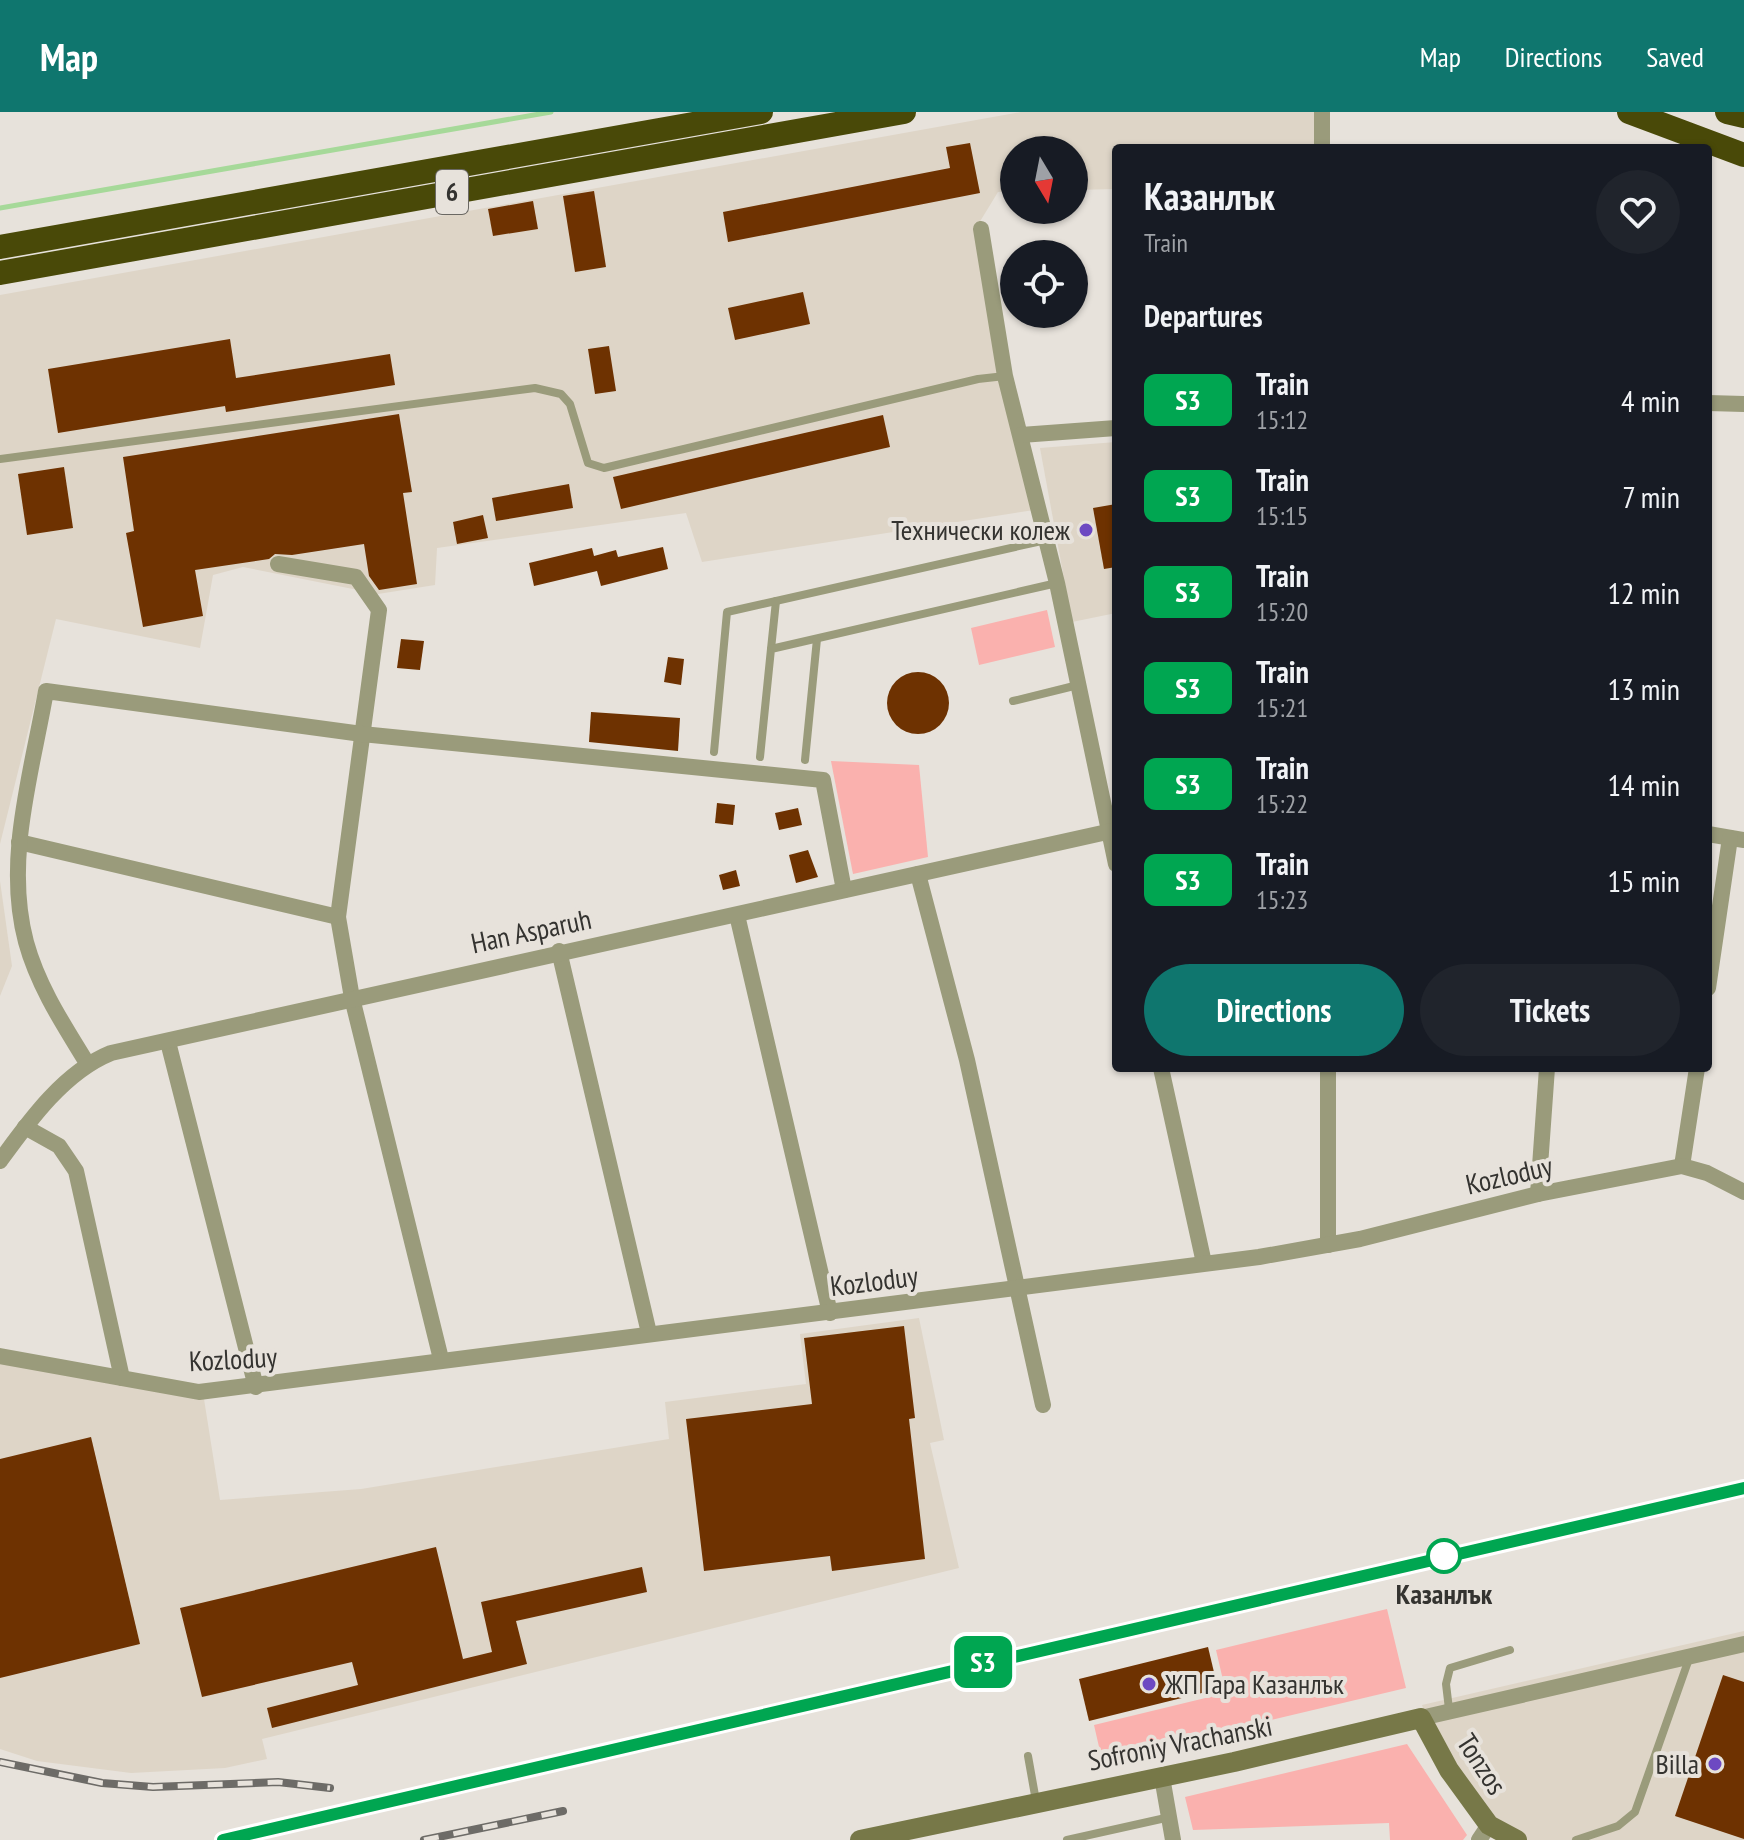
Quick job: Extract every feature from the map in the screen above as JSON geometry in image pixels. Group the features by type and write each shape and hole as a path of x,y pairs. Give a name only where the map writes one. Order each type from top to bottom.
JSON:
{"highway":[{"name":"6","path":"0,247 761,112"},
{"name":"6","path":"0,273 904,112"},
{"path":"1631,112 1744,142"},
{"path":"1631,112 1744,155"},
{"path":"1727,112 1744,116"}],"street":[{"path":"1322,112 1322,144"},
{"path":"981,229 1005,376 1047,540 1112,830"},
{"path":"1712,403 1744,404"},
{"path":"1021,435 1112,428"},
{"path":"278,564 356,577 379,610 338,917 352,998 441,1359"},
{"path":"87,1063 53,1007 25,939 18,877 19,842 46,691 362,734 823,780 844,890"},
{"name":"Han Asparuh","path":"0,1161 25,1127 87,1063 111,1053 1112,830"},
{"path":"1712,835 1737,839 1712,967"},
{"path":"19,842 338,917"},
{"path":"918,874 967,1060 1020,1288 1043,1405"},
{"path":"737,915 830,1313"},
{"path":"559,951 649,1333"},
{"path":"168,1042 256,1387"},
{"path":"1162,1072 1204,1263"},
{"path":"1328,1072 1328,1245"},
{"path":"1538,1194 1547,1072"},
{"path":"1696,1072 1682,1166 1707,1173 1744,1192"},
{"path":"25,1127 59,1146 76,1171 122,1378"},
{"name":"Kozloduy","path":"0,1356 199,1392 256,1387 441,1359 830,1313 1328,1245 1538,1194 1682,1166"},
{"name":"Sofroniy Vrachanski","path":"860,1840 1162,1777 1744,1644"},
{"name":"Tonzos","path":"1421,1718 1484,1833"},
{"path":"1162,1777 1173,1840"},
{"path":"1484,1833 1517,1840"}],"lane":[{"path":"0,459 535,388 561,394 570,404 588,463 604,468 978,379 1005,376"},
{"path":"714,752 727,612 1047,540"},
{"path":"771,649 1057,583"},
{"path":"760,757 776,601"},
{"path":"805,760 817,639"},
{"path":"1013,701 1079,685"},
{"path":"1449,1709 1446,1684 1450,1668 1510,1650"},
{"path":"1576,1840 1618,1826 1635,1812 1690,1656"},
{"path":"1028,1756 1036,1801"},
{"path":"1067,1840 1170,1817"}],"shaded area":[{"path":"1021,112 1314,112 1316,144 1112,144 1112,189 1088,190 1088,136 1000,136 1000,192 976,228 1034,510 702,562 686,513 437,548 435,585 378,594 243,567 213,575 200,648 56,619 0,844 0,295"},
{"name":"Технически колеж","path":"1112,442 1112,614 1072,622 1040,448"},
{"path":"1047,610 1055,647 979,665 971,628"},
{"path":"831,761 919,765 928,857 853,874"},
{"path":"0,881 12,966 0,996"},
{"path":"919,1318 944,1440 930,1443 959,1568 262,1739 267,1759 225,1768 131,1773 37,1761 0,1749 0,1360 204,1399 220,1500 361,1489 669,1439 665,1402 806,1384 800,1334"},
{"path":"1387,1609 1406,1688 1102,1760 1094,1725 1226,1693 1216,1650"},
{"path":"1744,1631 1744,1840 1515,1840 1445,1773 1422,1705"},
{"path":"1407,1744 1467,1835 1463,1840 1390,1840 1389,1823 1193,1830 1185,1797"}],"building":[{"path":"970,143 980,193 728,242 723,212 950,168 946,147"},
{"path":"594,191 606,267 575,272 563,196"},
{"path":"533,201 538,229 493,236 488,209"},
{"path":"803,292 810,324 735,340 728,308"},
{"path":"230,339 236,378 390,354 395,385 226,412 225,406 58,433 48,369"},
{"path":"609,346 616,391 595,394 588,349"},
{"path":"399,414 412,492 403,493 417,584 379,590 369,576 364,544 292,555 275,554 269,559 195,570 203,616 143,627 126,533 134,531 123,457"},
{"path":"883,415 890,447 621,509 613,477"},
{"path":"64,467 73,528 27,535 18,474"},
{"path":"569,484 573,508 496,521 492,498"},
{"path":"1112,505 1112,568 1104,569 1093,508"},
{"path":"483,515 488,538 457,544 453,522"},
{"path":"663,547 668,569 601,586 597,571 534,586 529,563 592,548 594,556 616,550 618,557"},
{"path":"401,639 424,641 420,670 397,668"},
{"path":"668,657 684,659 681,685 664,682"},
{"path":"918,672 930,674 940,681 947,691 947,715 940,725 930,732 918,734 906,732 896,725 889,715 887,703 889,691 896,681 906,674"},
{"path":"591,712 680,718 678,751 589,742"},
{"path":"717,803 735,805 733,825 715,823"},
{"path":"798,808 802,825 779,830 775,813"},
{"path":"808,850 818,877 796,883 789,855"},
{"path":"736,870 740,886 723,890 719,875"},
{"path":"904,1326 915,1418 909,1419 925,1559 832,1571 830,1556 704,1571 686,1419 812,1404 804,1338"},
{"path":"91,1437 140,1644 0,1678 0,1459"},
{"path":"436,1547 463,1659 492,1652 481,1602 642,1567 647,1592 516,1621 527,1664 272,1728 267,1708 358,1685 352,1662 202,1697 180,1608"},
{"name":"ЖП Гара Казанлък","path":"1208,1647 1218,1689 1089,1721 1079,1679"},
{"path":"1723,1675 1744,1682 1744,1839 1675,1816"}],"waterway":[{"path":"0,208 551,112"}],"railway":[{"path":"223,1840 1744,1489"},
{"path":"0,1762 102,1783 153,1787 278,1782 330,1788"},
{"path":"424,1840 563,1811"}],"train":[{"name":"S3","path":"223,1840 690,1729 1744,1488"}],"place":[{"name":"Технически колеж","path":"1086,530"},
{"name":"Казанлък","path":"1444,1556"},
{"name":"ЖП Гара Казанлък","path":"1149,1684"},
{"name":"Billa","path":"1715,1764"}]}
